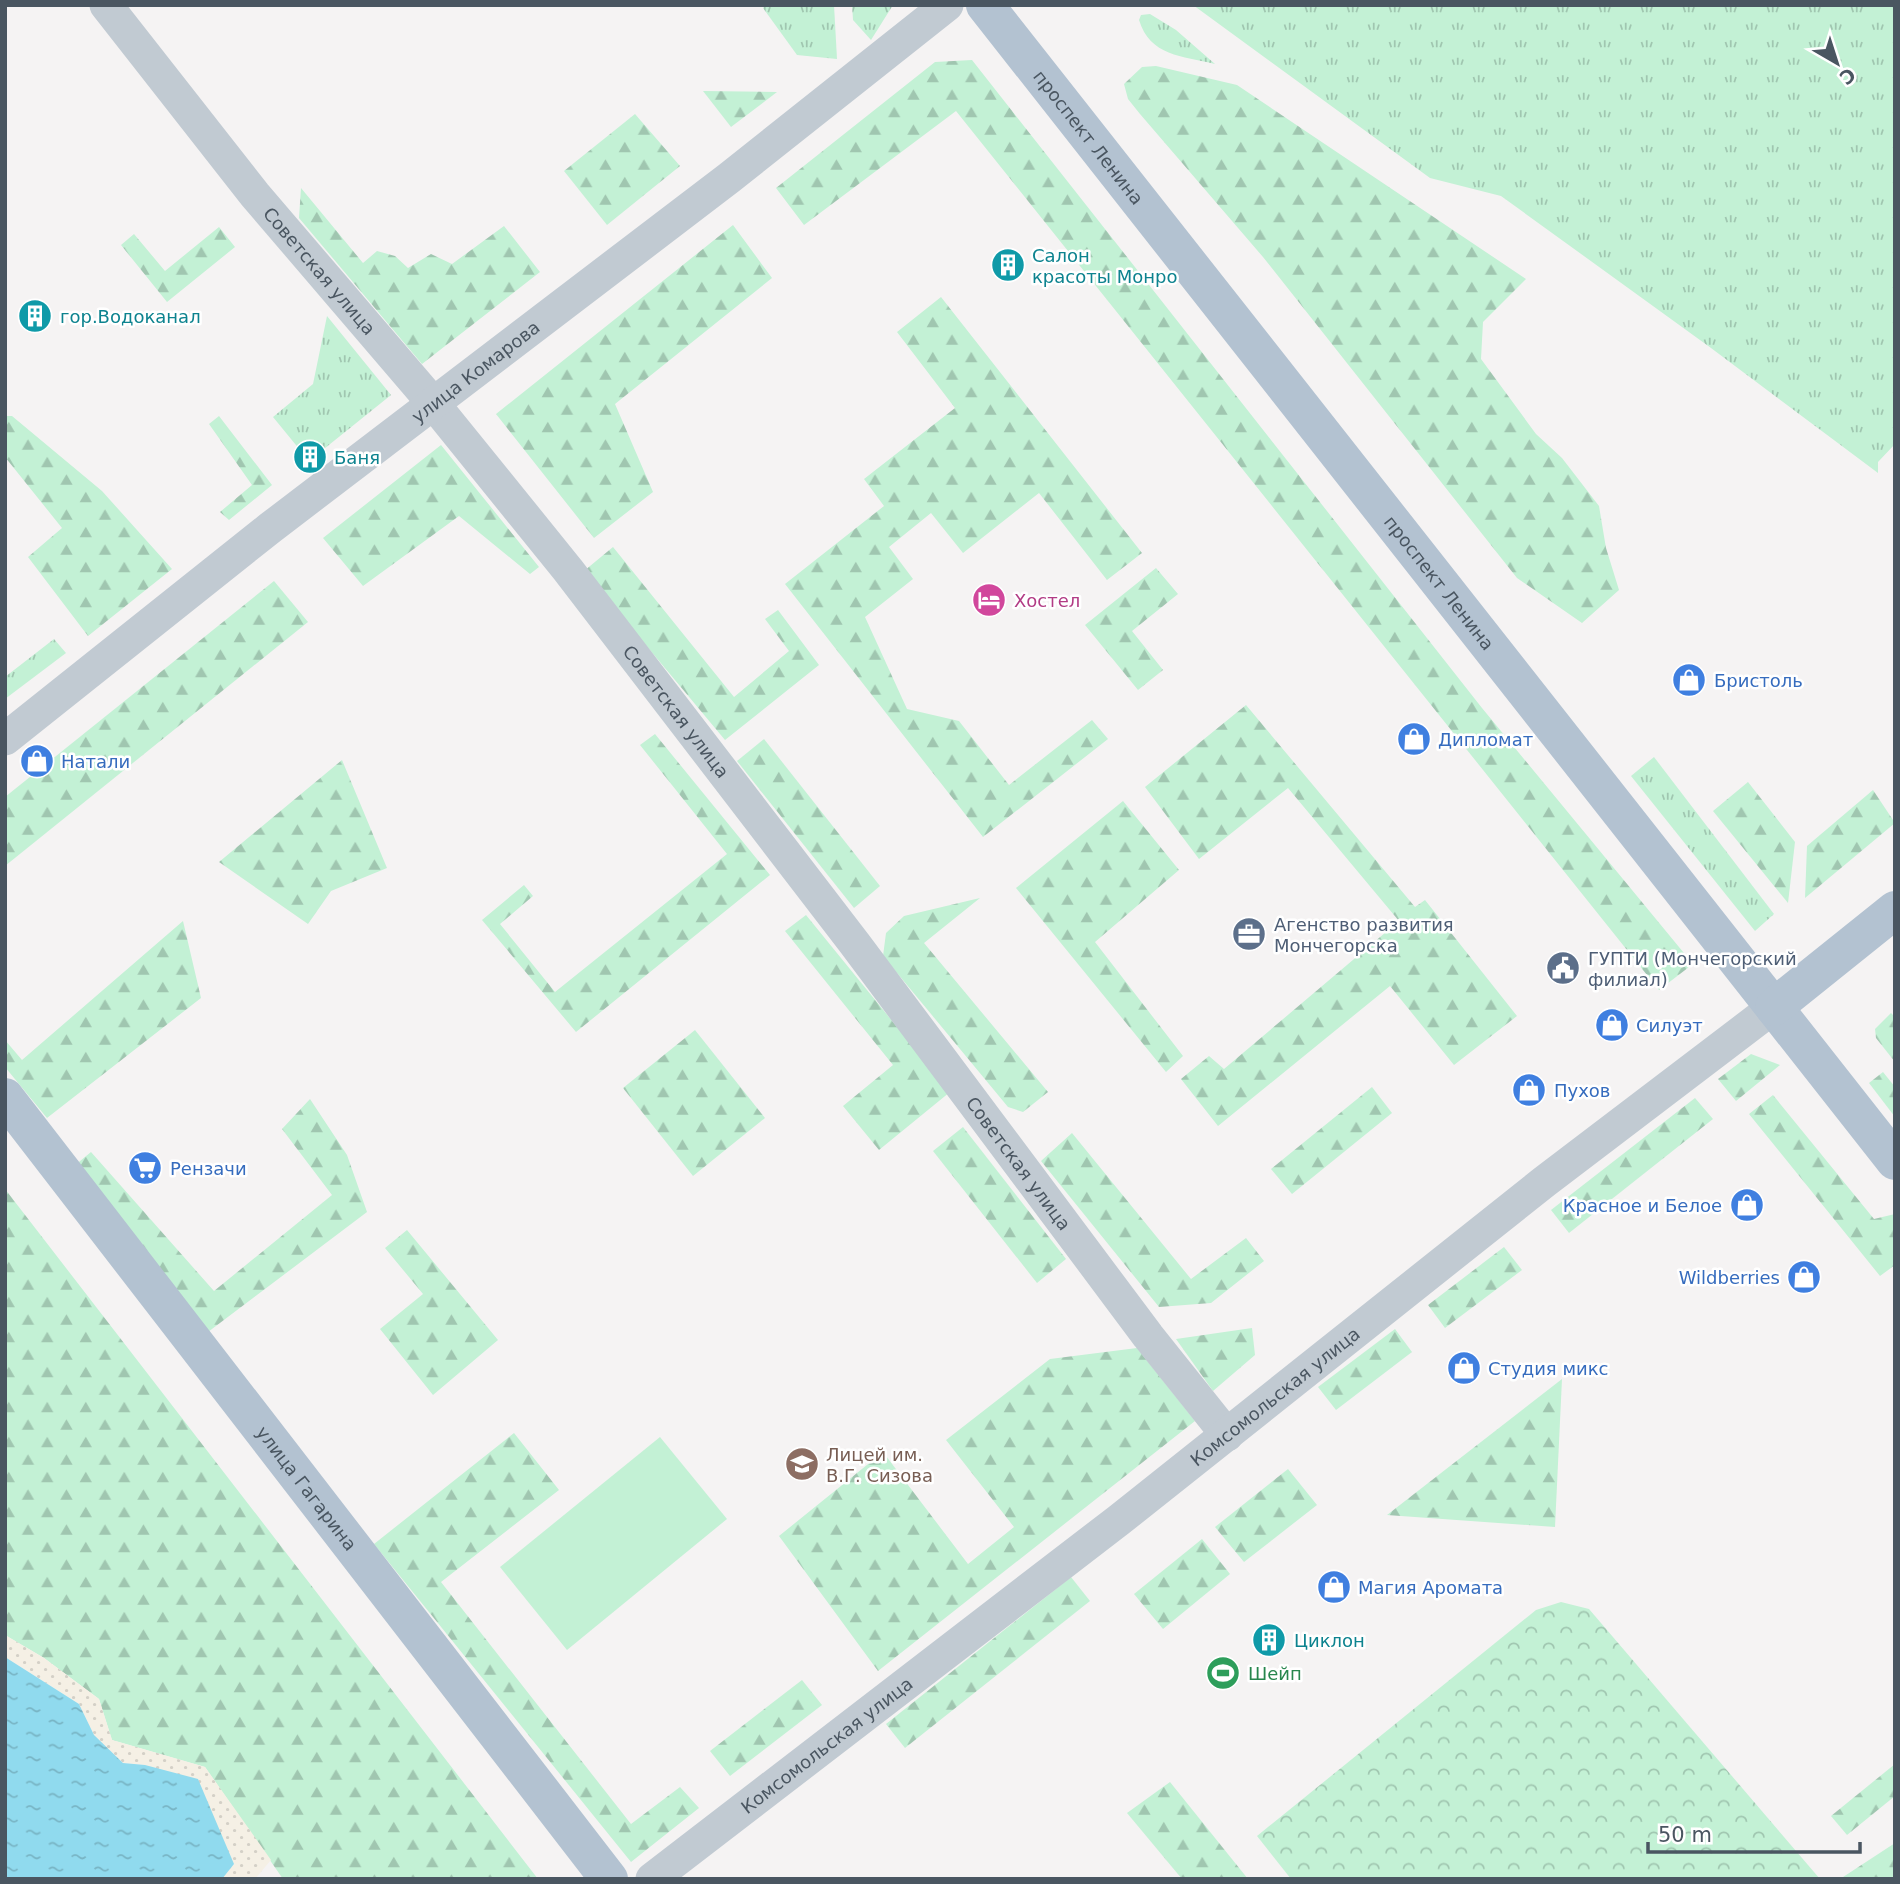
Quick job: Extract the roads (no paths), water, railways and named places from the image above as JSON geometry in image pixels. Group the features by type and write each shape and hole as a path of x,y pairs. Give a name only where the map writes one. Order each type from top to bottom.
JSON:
{"main road":[{"name":"проспект Ленина","path":"985,5 1895,1161"},
{"name":"Комсомольская улица","path":"1774,1007 1895,910"},
{"name":"улица Гагарина","path":"5,1097 609,1879"}],"street":[{"name":"Советская улица","path":"106,5 255,195 432,402 568,570 1227,1435"},
{"name":"улица Комарова","path":"5,739 432,402 729,178 947,5"},
{"name":"Комсомольская улица","path":"652,1879 1227,1435 1544,1182 1774,1007"}],"water":[{"path":"5,1657 79,1704 94,1735 123,1763 145,1765 198,1779 234,1864 222,1879 5,1879"}],"place":[{"name":"Салон красоты Монро","path":"1008,265"},
{"name":"гор.Водоканал","path":"35,316"},
{"name":"Баня","path":"310,457"},
{"name":"Хостел","path":"989,600"},
{"name":"Бристоль","path":"1689,680"},
{"name":"Дипломат","path":"1414,739"},
{"name":"Натали","path":"37,761"},
{"name":"Агенство развития Мончегорска","path":"1249,934"},
{"name":"ГУПТИ (Мончегорский филиал)","path":"1563,968"},
{"name":"Силуэт","path":"1612,1025"},
{"name":"Пухов","path":"1529,1090"},
{"name":"Рензачи","path":"145,1168"},
{"name":"Красное и Белое","path":"1747,1205"},
{"name":"Wildberries","path":"1804,1277"},
{"name":"Студия микс","path":"1464,1368"},
{"name":"Лицей им. В.Г. Сизова","path":"802,1464"},
{"name":"Магия Аромата","path":"1334,1587"},
{"name":"Циклон","path":"1269,1640"},
{"name":"Шейп","path":"1223,1673"}]}
